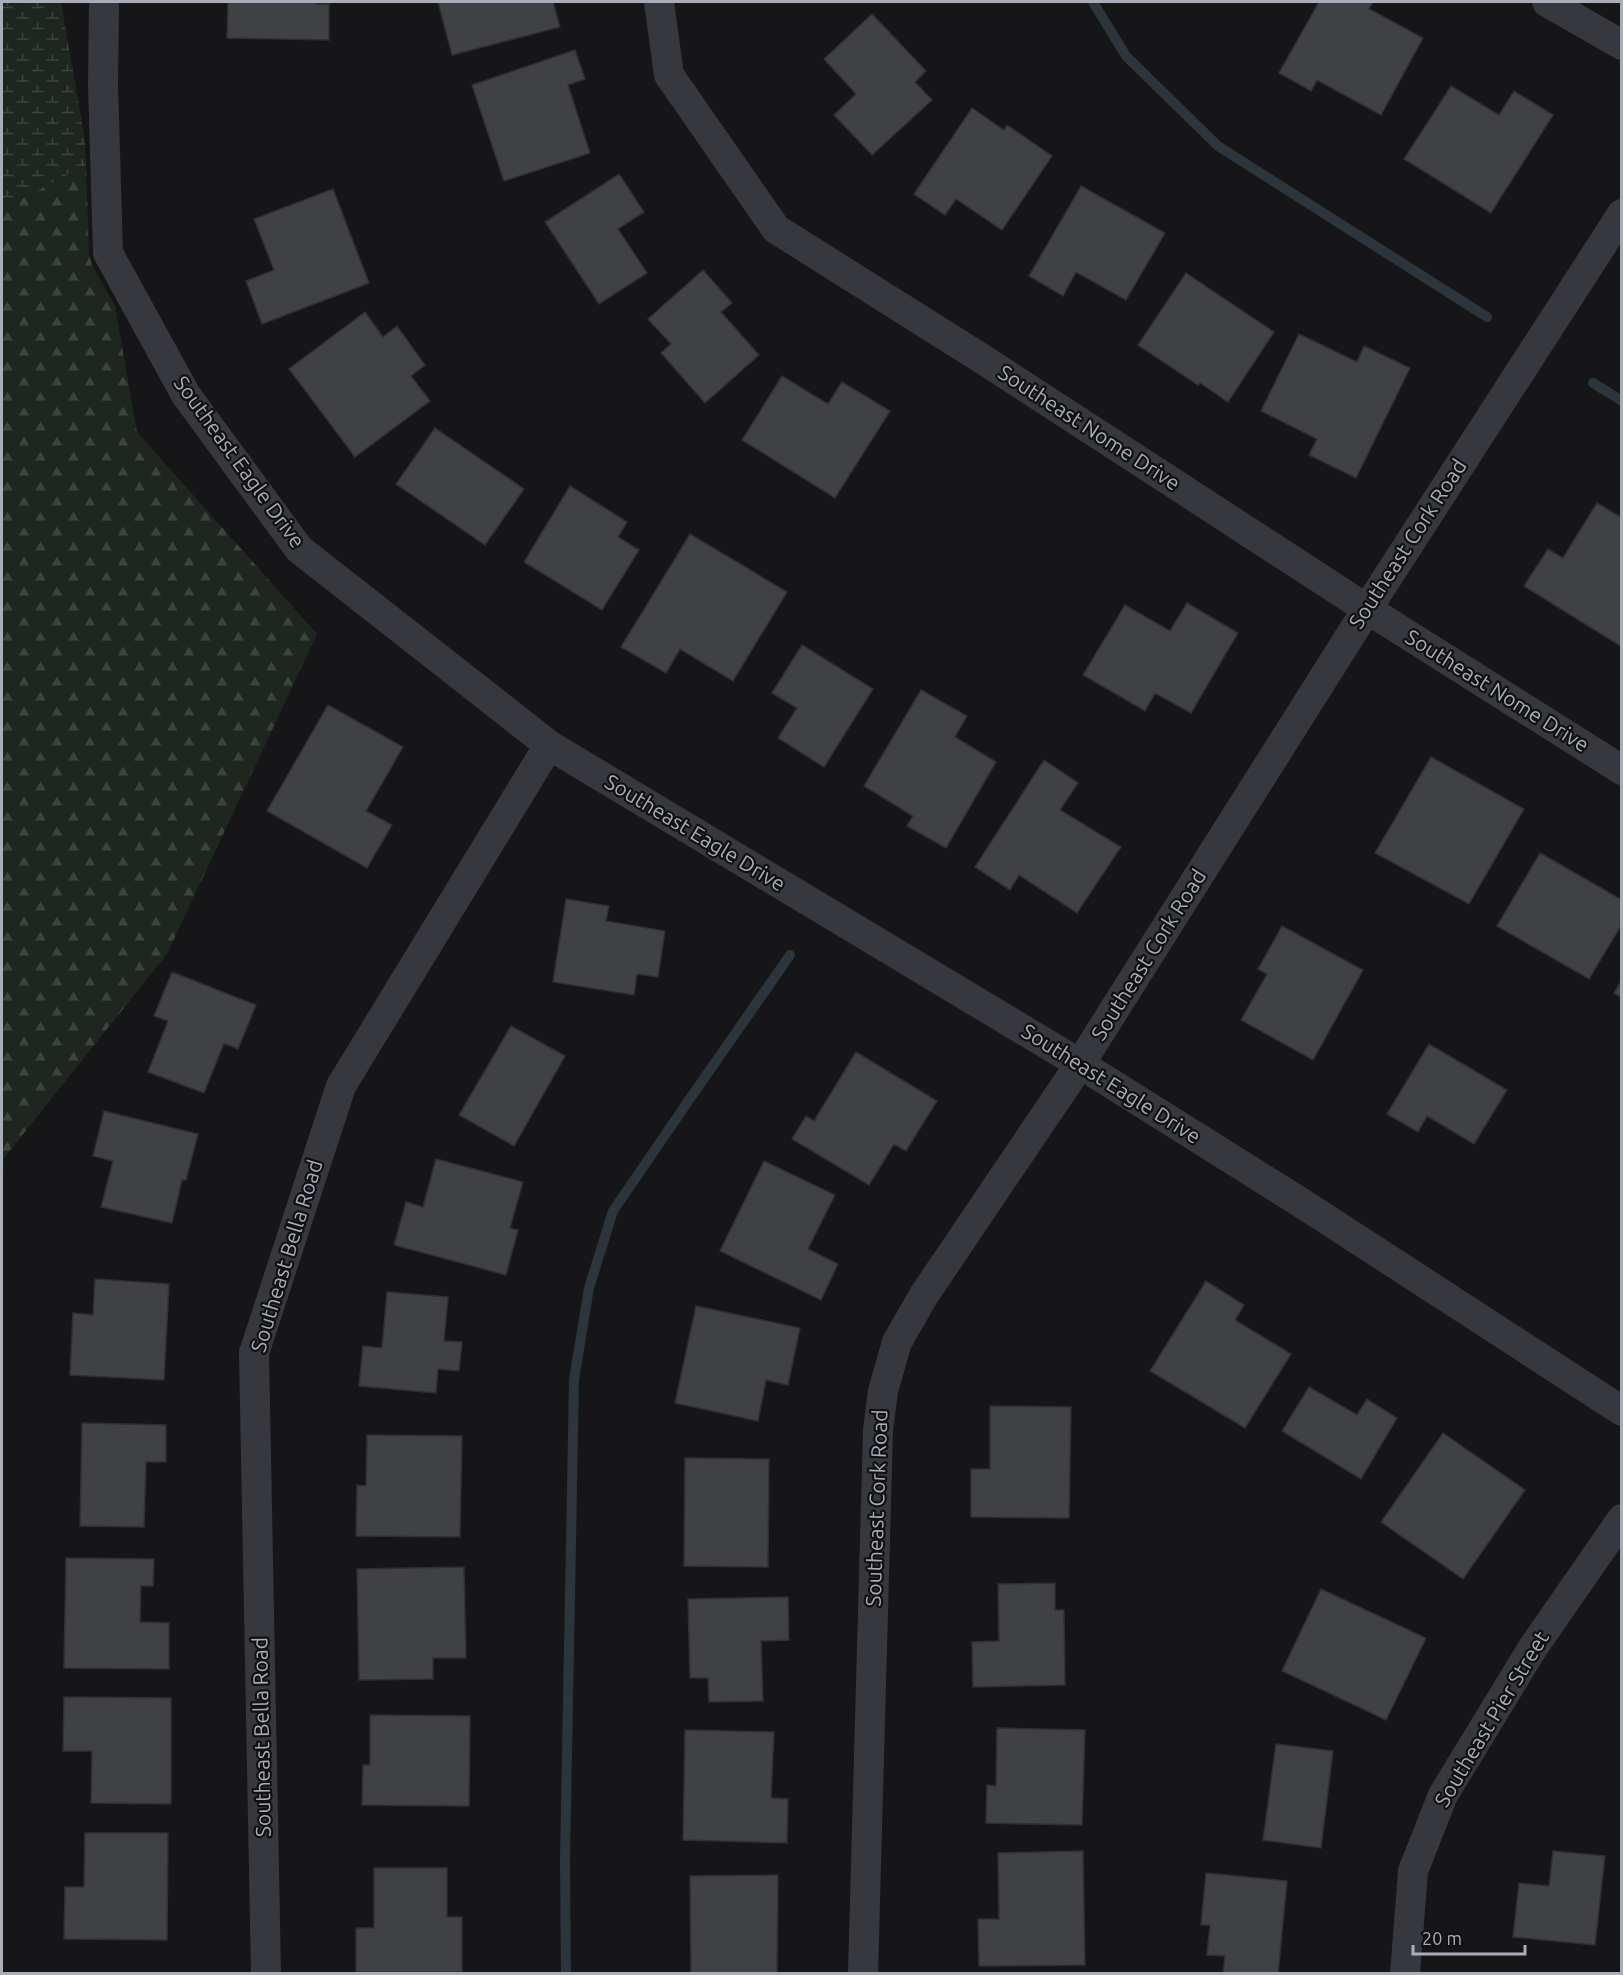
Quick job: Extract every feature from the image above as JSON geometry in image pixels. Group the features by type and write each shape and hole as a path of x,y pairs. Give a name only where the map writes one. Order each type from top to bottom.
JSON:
{"street":[{"name":"Southeast Eagle Drive","path":"104,2 103,84 108,253 186,395 299,549 549,745 1080,1064 1300,1202 1622,1411"},
{"name":"Southeast Nome Drive","path":"659,2 669,75 776,229 994,366 1367,609 1622,770"},
{"path":"1547,2 1622,45"},
{"name":"Southeast Cork Road","path":"863,1974 878,1430 883,1391 897,1342 924,1295 1080,1064 1367,609 1622,214"},
{"name":"Southeast Bella Road","path":"266,1974 254,1353 341,1086 549,745"},
{"name":"Southeast Pier Street","path":"1405,1974 1413,1871 1443,1795 1532,1649 1622,1519"}],"green space":[{"path":"2,2 61,2 85,140 86,165 2,209"},
{"path":"86,165 89,254 92,265 115,306 137,432 317,634 167,954 4,1158 2,1198 2,209"}],"building":[{"path":"228,2 329,4 329,40 227,38"},
{"path":"438,2 553,2 560,27 452,55"},
{"path":"1319,2 1373,2 1369,9 1423,38 1381,115 1317,80 1311,91 1279,73"},
{"path":"872,14 926,71 915,82 932,100 872,155 834,115 856,94 824,59"},
{"path":"575,50 585,79 568,85 590,153 504,181 472,85"},
{"path":"1451,86 1499,115 1514,91 1553,115 1491,213 1404,159"},
{"path":"972,108 1004,130 1007,125 1052,156 1002,230 956,199 945,215 914,194"},
{"path":"619,174 644,212 618,229 647,273 599,304 545,222"},
{"path":"1081,186 1165,233 1126,300 1076,272 1063,296 1029,276"},
{"path":"333,189 369,283 262,324 246,281 274,270 254,219"},
{"path":"703,270 732,303 721,312 759,355 705,403 661,353 671,344 648,319"},
{"path":"1186,273 1274,332 1228,402 1138,345"},
{"path":"365,312 383,337 397,326 425,365 411,376 430,401 355,457 289,369"},
{"path":"1299,334 1357,362 1364,346 1410,368 1356,478 1309,455 1317,439 1261,411"},
{"path":"782,376 828,404 842,382 890,411 835,498 742,440"},
{"path":"435,428 524,489 485,545 396,484"},
{"path":"570,486 627,522 618,537 639,550 602,610 524,562"},
{"path":"1597,503 1622,518 1622,647 1524,586 1548,549 1563,558"},
{"path":"690,534 787,592 733,681 680,649 666,673 621,647"},
{"path":"1187,603 1238,633 1191,713 1155,693 1145,711 1083,675 1125,605 1170,631"},
{"path":"802,645 873,689 824,767 778,738 797,708 772,693"},
{"path":"921,690 967,716 955,737 996,762 946,848 907,826 913,816 864,786"},
{"path":"328,705 403,747 366,811 392,825 367,868 267,811"},
{"path":"1431,757 1524,809 1469,904 1375,853"},
{"path":"1044,760 1078,783 1060,810 1121,847 1077,913 1019,875 1010,890 975,867"},
{"path":"1540,853 1622,900 1622,924 1589,979 1497,926"},
{"path":"566,899 609,906 606,921 665,931 658,977 637,974 634,995 553,982"},
{"path":"1282,926 1363,970 1313,1060 1241,1020 1267,974 1258,969"},
{"path":"172,972 256,1005 238,1049 224,1043 204,1093 148,1072 168,1021 154,1016"},
{"path":"1622,980 1622,998 1614,993"},
{"path":"511,1026 565,1056 514,1146 459,1115"},
{"path":"1429,1044 1507,1090 1474,1144 1427,1116 1418,1132 1387,1114"},
{"path":"856,1052 937,1101 906,1151 894,1144 869,1185 792,1139 806,1116 814,1121"},
{"path":"104,1111 198,1134 186,1180 182,1180 172,1223 101,1207 113,1161 93,1156"},
{"path":"436,1159 523,1182 510,1228 518,1230 506,1275 394,1245 406,1202 423,1207"},
{"path":"764,1161 835,1195 808,1249 838,1264 821,1300 720,1251"},
{"path":"95,1279 169,1284 164,1380 70,1375 73,1313 93,1315"},
{"path":"1206,1281 1244,1305 1235,1320 1291,1354 1245,1428 1150,1371"},
{"path":"387,1292 448,1297 444,1341 462,1342 459,1371 438,1369 436,1393 359,1386 363,1346 382,1348"},
{"path":"696,1306 800,1328 788,1385 766,1380 758,1421 675,1403"},
{"path":"1309,1387 1357,1415 1367,1399 1397,1418 1361,1479 1282,1431"},
{"path":"990,1406 1071,1407 1069,1518 971,1517 971,1469 990,1469"},
{"path":"82,1423 166,1425 166,1462 146,1462 144,1527 80,1526"},
{"path":"1443,1433 1525,1490 1463,1579 1381,1522"},
{"path":"367,1435 462,1436 460,1537 356,1536 357,1485 366,1486"},
{"path":"685,1458 769,1459 768,1567 684,1566"},
{"path":"66,1558 154,1559 153,1586 141,1586 140,1622 169,1623 169,1669 64,1668"},
{"path":"464,1567 466,1658 433,1658 433,1679 359,1680 357,1569"},
{"path":"1055,1583 1055,1610 1064,1610 1065,1685 973,1687 972,1642 999,1641 998,1584"},
{"path":"1321,1589 1426,1638 1386,1720 1282,1671"},
{"path":"788,1597 789,1640 761,1641 763,1701 709,1702 708,1678 690,1678 688,1599"},
{"path":"64,1697 171,1698 171,1804 91,1803 92,1751 63,1751"},
{"path":"370,1715 470,1716 469,1806 362,1805 363,1765 370,1765"},
{"path":"997,1728 1085,1730 1082,1825 986,1823 987,1785 996,1786"},
{"path":"685,1730 774,1732 771,1798 788,1799 787,1843 683,1840"},
{"path":"1276,1744 1333,1751 1321,1848 1263,1840"},
{"path":"85,1833 168,1833 167,1940 64,1939 65,1887 84,1887"},
{"path":"1083,1851 1085,1965 979,1966 978,1919 999,1919 998,1853"},
{"path":"1553,1851 1605,1856 1595,1945 1513,1937 1519,1883 1549,1886"},
{"path":"374,1868 447,1868 447,1917 462,1917 462,1972 356,1972 356,1928 374,1928"},
{"path":"1206,1873 1287,1881 1278,1974 1223,1974 1225,1956 1207,1955 1210,1925 1201,1925"},
{"path":"778,1875 777,1974 691,1974 690,1876"}],"waterway":[{"path":"1093,2 1126,56 1218,146 1487,317"},
{"path":"1593,383 1622,401"},
{"path":"566,1974 565,1861 574,1380 589,1288 613,1211 790,955"}]}
